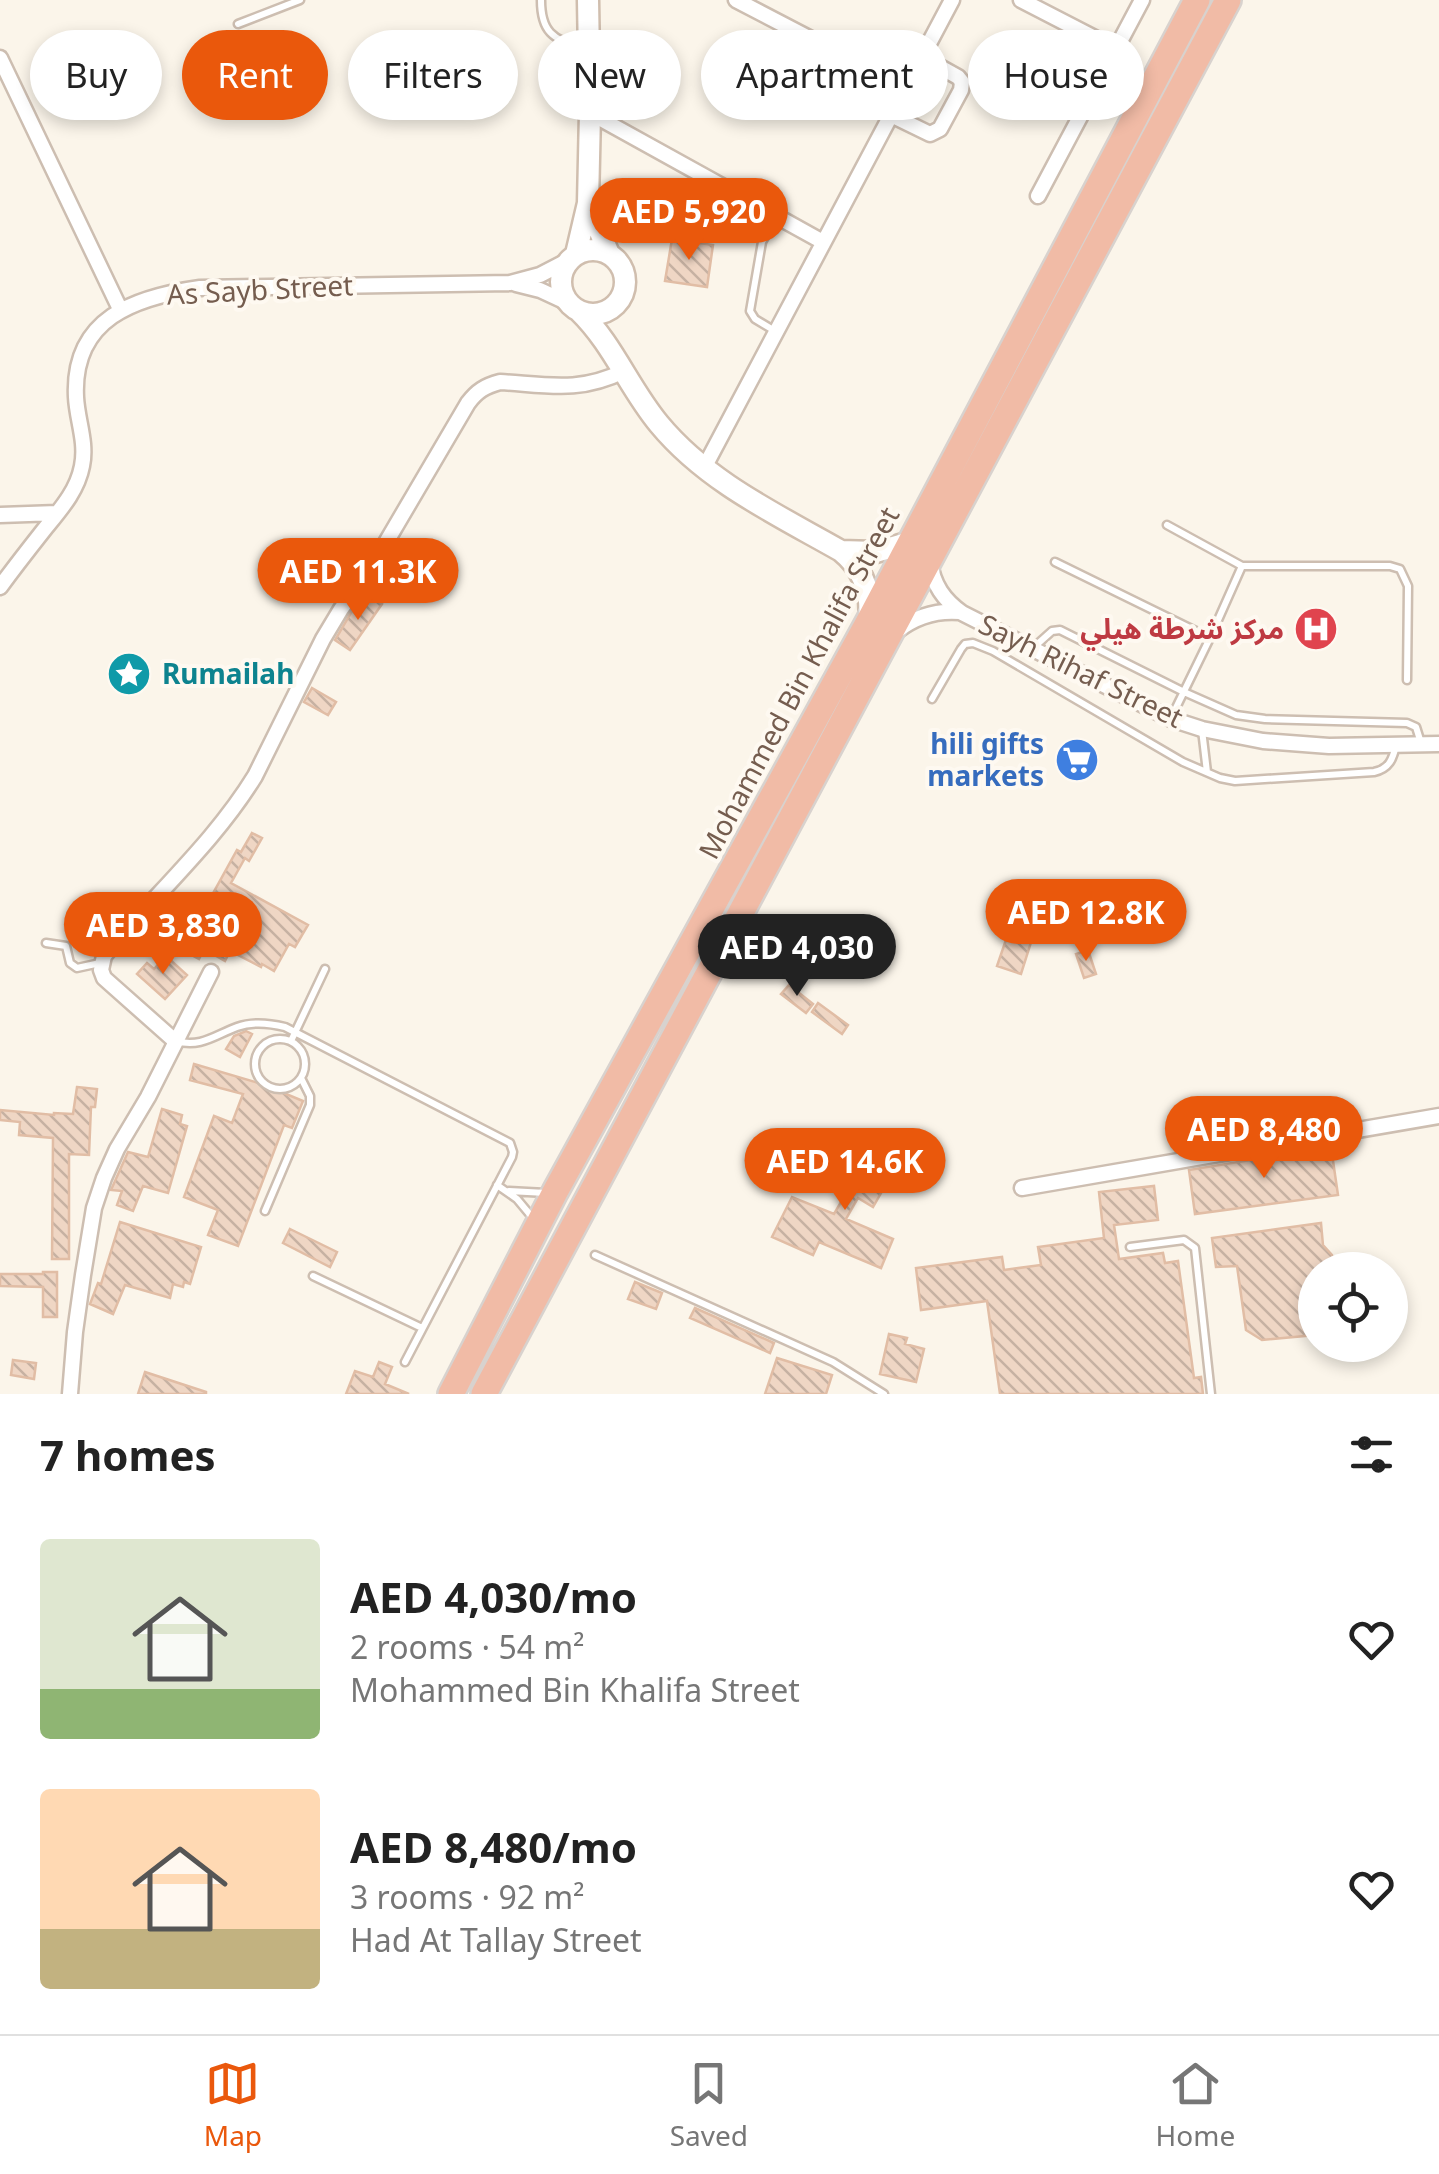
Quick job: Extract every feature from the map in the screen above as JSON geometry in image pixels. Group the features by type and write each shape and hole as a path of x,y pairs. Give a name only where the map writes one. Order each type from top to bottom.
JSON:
{"highway":[{"name":"Mohammed Bin Khalifa Street","path":"484,1394 879,629 910,542 1197,0"},
{"name":"Mohammed Bin Khalifa Street","path":"451,1394 555,1192 879,629 930,562 1228,0"}],"street":[{"path":"588,0 589,30"},
{"path":"736,0 794,30"},
{"path":"936,30 952,0"},
{"path":"1022,0 1080,30"},
{"path":"1126,30 1142,0"},
{"path":"0,58 120,310"},
{"path":"948,72 962,82 948,114"},
{"path":"572,258 588,203 590,120"},
{"path":"604,120 822,242"},
{"path":"704,468 888,120"},
{"path":"901,120 930,134 940,129 945,120"},
{"path":"1038,196 1078,120"},
{"path":"588,203 609,254"},
{"path":"622,368 616,339 624,274 609,254 587,250 562,269 560,287 598,331 622,368 656,420 688,456 732,490 841,551 857,567 867,587 870,610 879,629"},
{"name":"As Sayb Street","path":"0,587 76,484 84,447 75,382 81,358 91,336 120,310 156,294 200,288 510,282 540,275 572,258"},
{"name":"As Sayb Street","path":"510,282 540,290 574,307"},
{"path":"574,307 586,314 602,313 620,300"},
{"path":"175,1041 109,984 101,970 102,962 244,794 322,639 374,563 468,403 476,392 500,382 582,386 604,381 622,368"},
{"path":"0,515 57,513"},
{"path":"841,551 876,552 910,542"},
{"name":"Sayh Rihaf Street","path":"930,562 936,586 962,612 1171,719 1263,741 1329,746 1439,744"},
{"name":"Sayh Rihaf Street","path":"879,629 935,612 962,612"},
{"path":"70,1394 94,1208 117,1149 148,1097 210,972"},
{"path":"1022,1188 1439,1116"}],"lane":[{"path":"238,24 300,0"},
{"path":"540,0 547,30"},
{"path":"775,331 755,320 750,311 762,242 776,216"},
{"path":"1167,525 1242,566 1400,568 1408,586 1407,680"},
{"path":"1054,562 1210,638"},
{"path":"1171,719 1242,566"},
{"path":"1032,648 1052,631 1066,631 1221,709 1249,717 1411,724 1418,729 1421,744"},
{"path":"932,699 965,644 972,642 1183,762 1235,780 1384,770 1391,763 1396,745"},
{"path":"1202,729 1207,773"},
{"path":"46,942 66,946 70,963 77,968 102,962"},
{"path":"291,1041 325,969"},
{"path":"175,1041 195,1044 236,1027 274,1024 296,1031 510,1142 512,1157 405,1362"},
{"path":"277,1038 291,1041 302,1050 301,1078 290,1087 275,1088 262,1082 255,1070 256,1056 264,1044 277,1038"},
{"path":"266,1211 310,1105 301,1078"},
{"path":"497,1185 526,1207 538,1228"},
{"path":"508,1191 555,1192"},
{"path":"1130,1247 1184,1240 1195,1248 1212,1394"},
{"path":"596,1255 832,1362 884,1394"},
{"path":"313,1276 422,1328"}],"building":[{"path":"672,239 713,245 707,287 665,281"},
{"path":"370,596 382,604 350,650 335,640 352,611 357,615"},
{"path":"312,688 336,702 328,715 304,702"},
{"path":"252,833 262,838 231,883 308,925 295,947 289,944 274,971 230,951 225,961 204,949 199,959 175,946 178,943 169,934 181,922 191,933 237,850 241,852"},
{"path":"1021,914 1035,917 1021,974 997,966 1010,928 1018,930"},
{"path":"1088,950 1096,974 1084,978 1076,954"},
{"path":"166,956 187,975 165,999 137,974 147,963 154,969"},
{"path":"789,985 813,1004 806,1013 781,994"},
{"path":"818,1003 848,1025 842,1034 812,1012"},
{"path":"246,1031 252,1034 240,1057 226,1049 234,1036"},
{"path":"194,1064 303,1101 292,1128 284,1125 238,1246 208,1235 218,1210 184,1197 214,1116 232,1123 243,1094 190,1080"},
{"path":"77,1087 97,1089 95,1107 91,1107 89,1155 69,1154 69,1259 52,1259 53,1138 19,1135 20,1122 0,1120 0,1110 73,1114"},
{"path":"162,1109 182,1115 180,1124 187,1126 168,1193 143,1186 133,1211 117,1205 122,1191 111,1190 128,1152 148,1157"},
{"path":"881,1134 900,1145 888,1166 907,1178 900,1189 888,1181 873,1207 858,1198 846,1219 893,1239 881,1268 819,1242 813,1255 772,1237 792,1197 834,1214"},
{"path":"1331,1147 1338,1195 1195,1214 1189,1170"},
{"path":"1154,1186 1158,1220 1114,1225 1119,1259 1163,1253 1165,1263 1178,1261 1194,1378 1201,1377 1203,1394 1000,1394 987,1301 921,1310 916,1268 1002,1257 1004,1270 1041,1265 1038,1247 1104,1238 1099,1192"},
{"path":"120,1222 201,1247 190,1284 173,1284 170,1298 125,1285 113,1314 90,1304 98,1283 101,1284"},
{"path":"1321,1223 1323,1245 1329,1252 1298,1252 1298,1337 1262,1340 1246,1330 1237,1266 1216,1267 1212,1238"},
{"path":"290,1229 337,1252 330,1267 283,1243"},
{"path":"57,1272 57,1317 43,1317 43,1287 0,1286 0,1274"},
{"path":"635,1282 662,1293 656,1309 628,1299"},
{"path":"695,1308 774,1343 770,1353 690,1318"},
{"path":"889,1334 907,1338 905,1344 924,1349 916,1382 880,1374"},
{"path":"777,1358 832,1375 826,1394 765,1394"},
{"path":"13,1360 36,1363 34,1379 11,1375"},
{"path":"379,1362 392,1367 385,1384 409,1394 346,1394 355,1371 373,1377"},
{"path":"145,1372 206,1392 206,1394 138,1394"}],"place":[{"name":"مركز شرطة هيلي","path":"1316,629"},
{"name":"Rumailah","path":"129,674"},
{"name":"hili gifts markets","path":"1077,760"}]}
